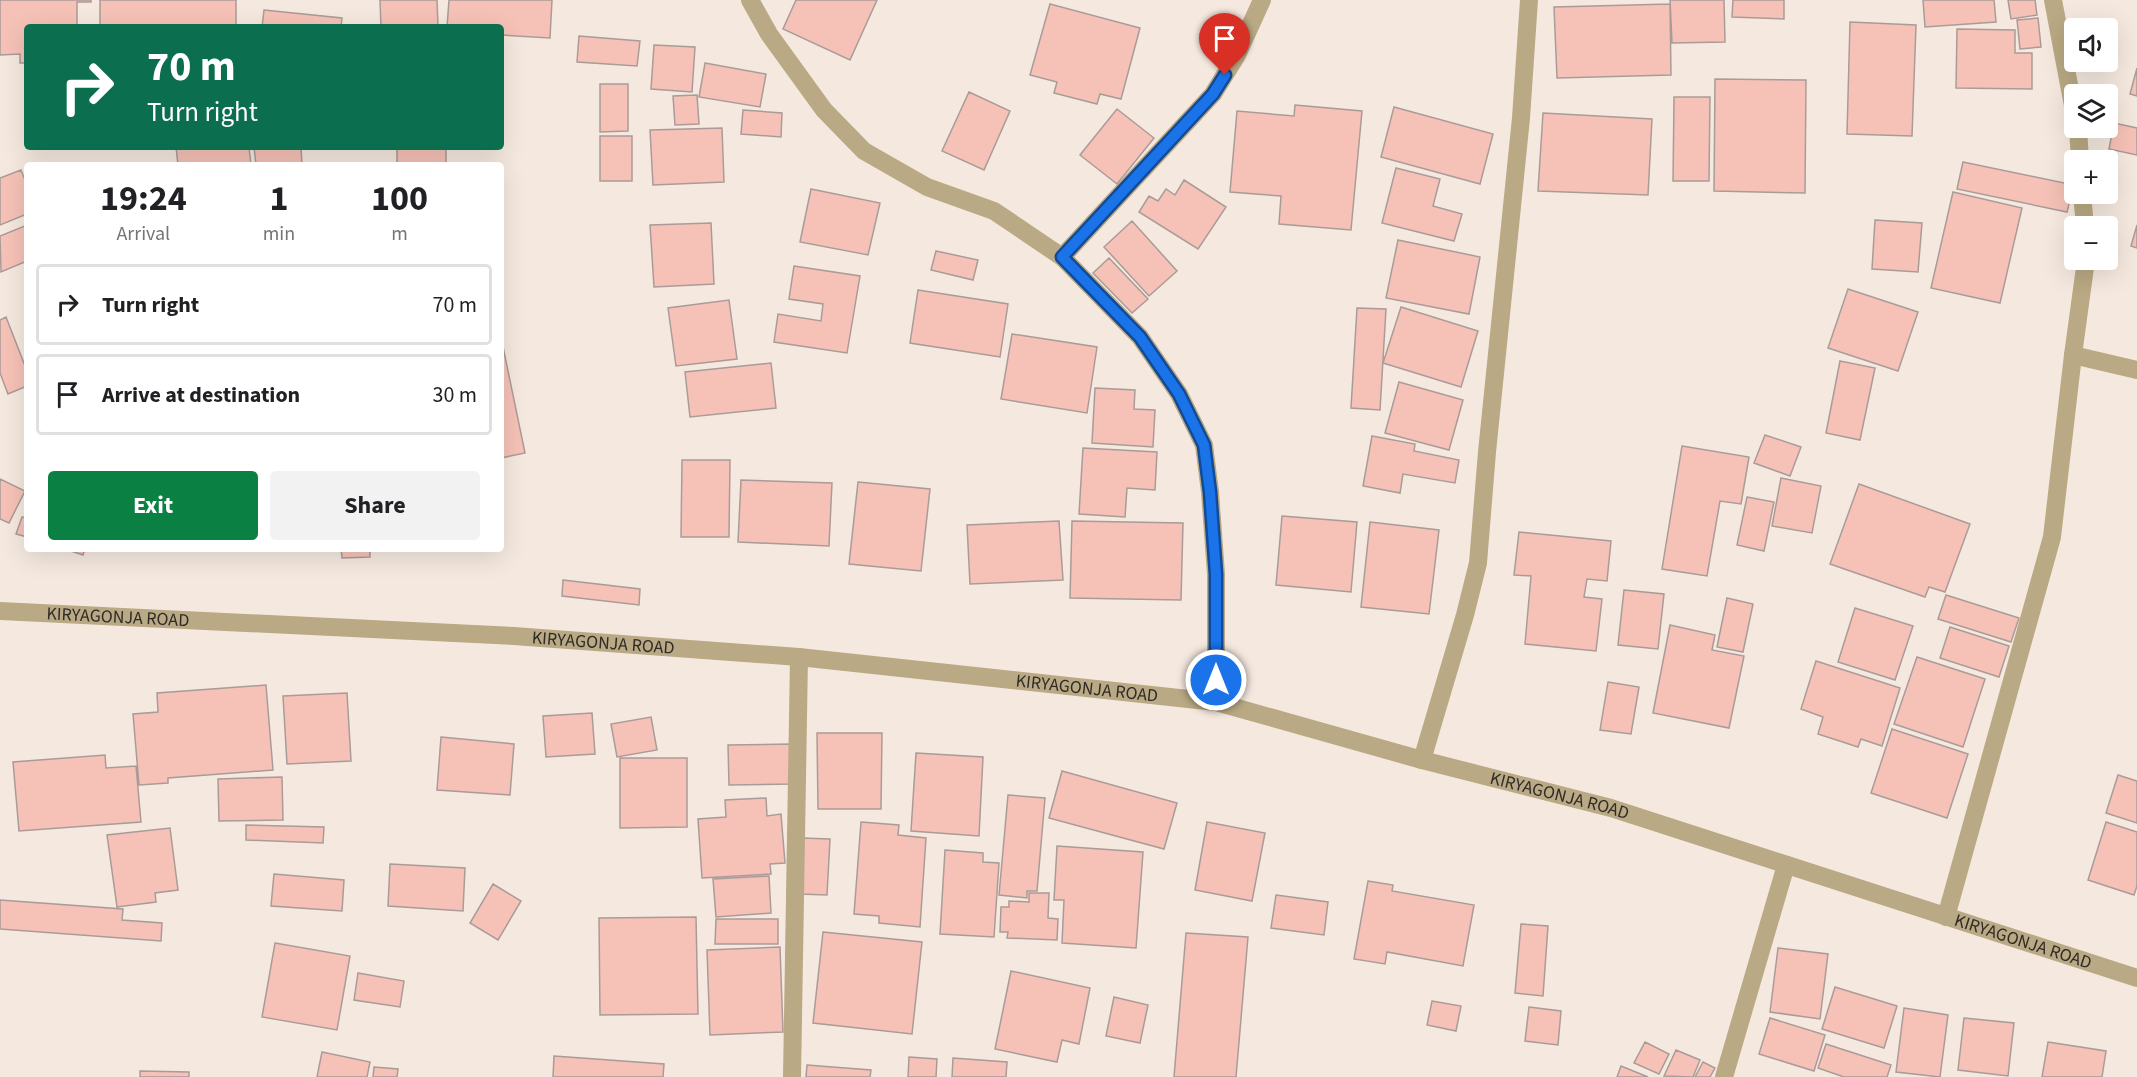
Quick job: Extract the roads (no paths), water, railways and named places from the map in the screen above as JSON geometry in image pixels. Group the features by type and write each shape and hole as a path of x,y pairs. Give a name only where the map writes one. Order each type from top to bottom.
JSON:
{"street":[{"path":"750,0 769,34 824,111 864,151 927,187 994,211 1062,257 1140,337 1179,394 1204,445 1210,492 1216,574 1216,702"},
{"path":"1062,257 1213,94 1237,55 1262,0"},
{"path":"1422,760 1478,563 1521,118 1529,0"},
{"path":"2053,0 2069,84"},
{"path":"1946,917 2052,537 2085,270"},
{"path":"2073,355 2137,370"},
{"name":"KIRYAGONJA ROAD","path":"0,611 514,636 799,657 1216,702 1422,760 1611,808 2137,978"},
{"path":"792,1077 799,657"},
{"path":"1724,1077 1786,865"}]}
